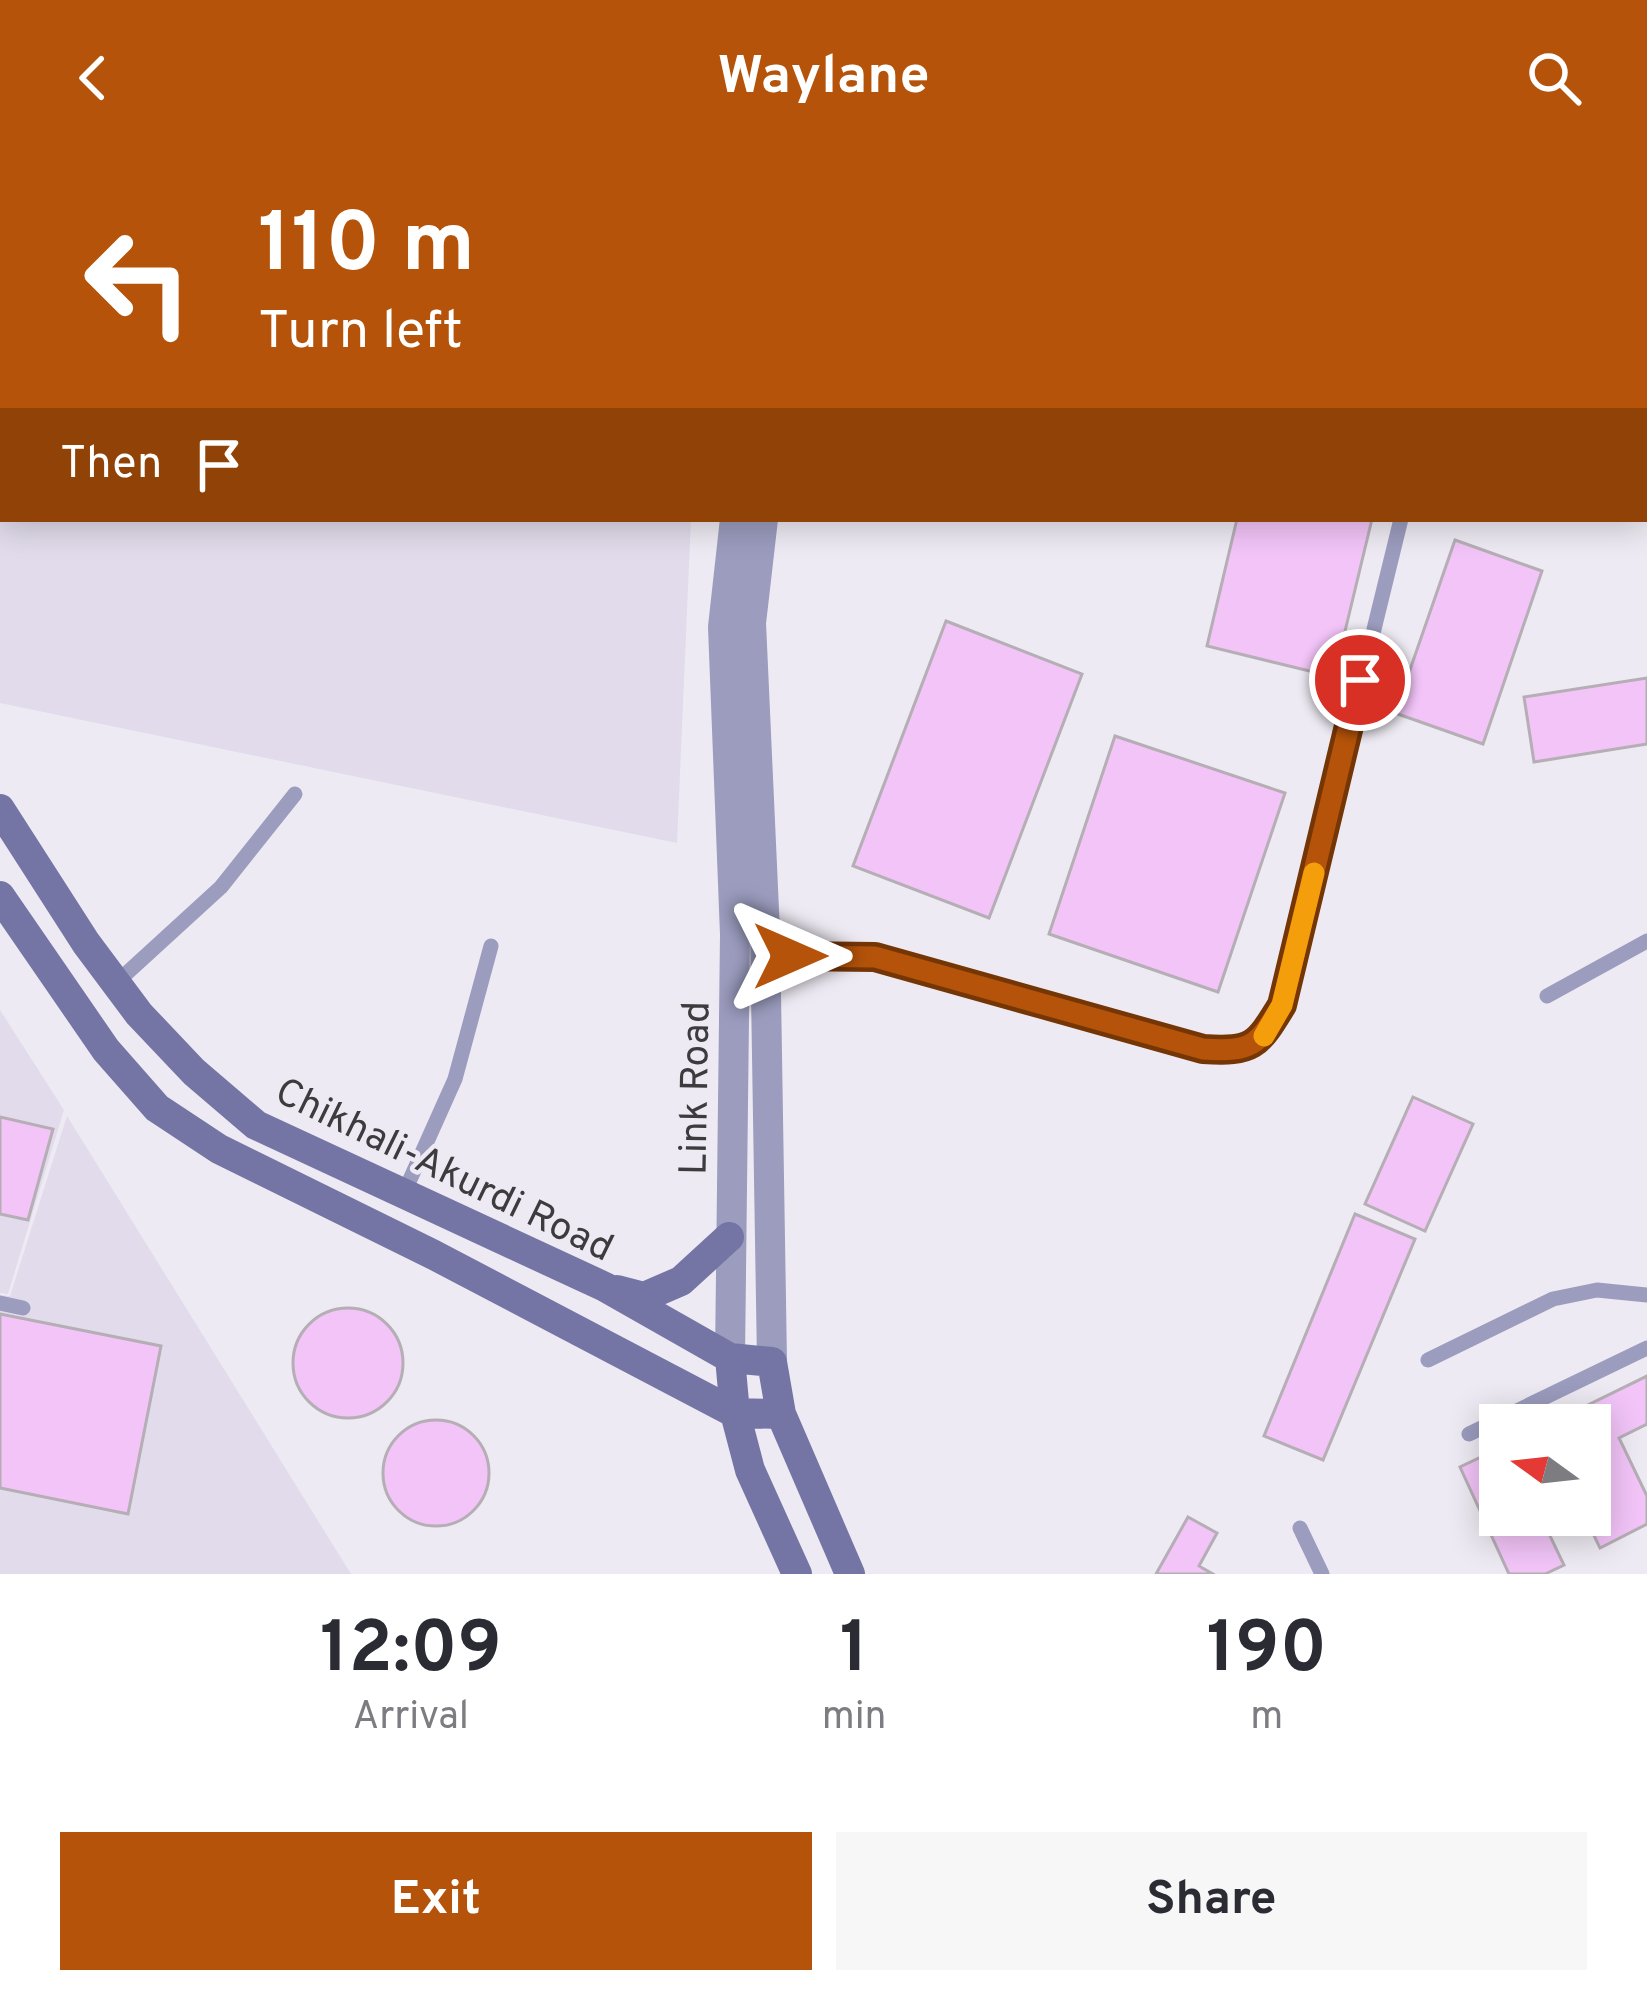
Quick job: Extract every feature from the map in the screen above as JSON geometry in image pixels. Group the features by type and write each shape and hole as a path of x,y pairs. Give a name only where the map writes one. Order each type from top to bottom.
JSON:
{"main road":[{"name":"Chikhali-Akurdi Road","path":"0,809 139,1014 194,1072 256,1125 605,1287 730,1358 772,1362"},
{"name":"Chikhali-Akurdi Road","path":"0,896 106,1050 157,1108 219,1149 735,1413 781,1414"},
{"path":"605,1287 644,1297 682,1281 729,1238"},
{"name":"Link Road","path":"730,1358 735,1413 750,1470 797,1574"},
{"name":"Link Road","path":"772,1362 781,1414 844,1565"}],"street":[{"name":"Link Road","path":"730,1358 729,1238 755,942 723,627 735,522"},
{"name":"Link Road","path":"763,522 751,622 755,942 772,1362"}],"lane":[{"path":"755,942 875,957 1203,1049 1234,1051 1262,1040 1282,1005 1400,522"},
{"path":"116,983 221,886 295,794"},
{"path":"1546,996 1647,941"},
{"path":"404,1193 455,1079 490,946"},
{"path":"1428,1360 1553,1299 1597,1289 1647,1295"},
{"path":"0,1303 23,1308"},
{"path":"1469,1434 1647,1348"},
{"path":"1300,1528 1322,1574"}],"shaded area":[{"path":"0,522 691,522 677,843 0,703"},
{"path":"0,1010 64,1110 8,1294 0,1293"},
{"path":"67,1116 351,1574 0,1574 0,1295 10,1296"}],"building":[{"path":"1236,522 1371,522 1334,677 1207,646"},
{"path":"1455,540 1542,571 1483,744 1395,713"},
{"path":"946,621 1082,674 989,918 853,866"},
{"path":"1647,678 1647,744 1534,762 1524,697"},
{"path":"1115,736 1285,793 1218,992 1049,934"},
{"path":"1413,1097 1473,1124 1425,1231 1365,1204"},
{"path":"0,1117 53,1129 28,1220 0,1214"},
{"path":"1355,1214 1415,1239 1323,1460 1264,1436"},
{"path":"348,1308 369,1312 387,1324 399,1342 403,1363 399,1384 387,1402 369,1414 348,1418 327,1414 309,1402 297,1384 293,1363 297,1342 309,1324 327,1312"},
{"path":"0,1314 161,1346 128,1514 0,1488"},
{"path":"1647,1376 1647,1424 1619,1438 1647,1496 1647,1524 1600,1548 1594,1536 1611,1536 1611,1404 1590,1404"},
{"path":"436,1420 456,1424 473,1436 485,1453 489,1473 485,1493 473,1510 456,1522 436,1526 416,1522 399,1510 387,1493 383,1473 387,1453 399,1436 416,1424"},
{"path":"1479,1458 1479,1508 1460,1467"},
{"path":"1188,1517 1217,1533 1199,1566 1213,1574 1156,1574"},
{"path":"1492,1536 1550,1536 1564,1565 1545,1574 1509,1574"}],"slow traffic":[{"path":"1264,1036 1282,1005 1314,873"}],"route":[{"path":"790,956 875,957 1203,1049 1234,1051 1262,1040 1282,1005 1360,680"}]}
